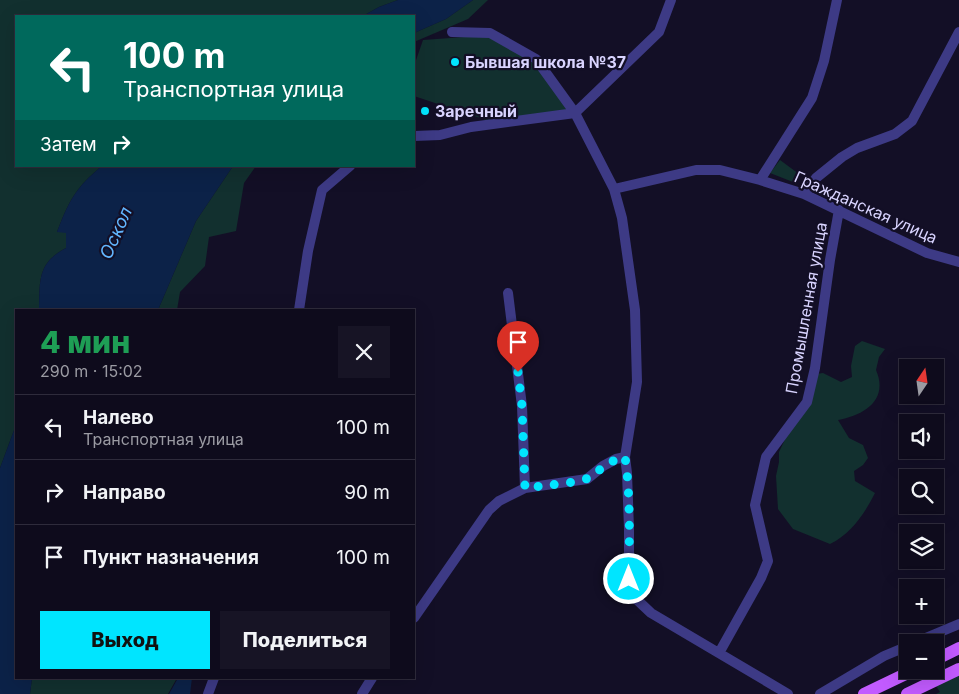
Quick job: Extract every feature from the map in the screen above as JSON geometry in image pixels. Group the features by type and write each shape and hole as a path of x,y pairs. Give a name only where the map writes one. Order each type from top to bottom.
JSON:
{"main road":[{"path":"944,656 959,648"},
{"path":"907,694 959,669"},
{"path":"864,694 899,677"}],"street":[{"path":"415,136 440,135 471,126 575,113 659,32 671,0"},
{"path":"760,180 812,98 824,61 837,0"},
{"path":"452,32 490,33 536,59 575,113 614,189 622,218 635,310 637,382 625,457 629,520 629,579 632,595 650,613 788,694"},
{"path":"804,194 816,178 842,157 857,148 894,134 912,121 959,32"},
{"path":"299,309 308,251 322,190 349,167"},
{"name":"Гражданская улица","path":"614,189 696,170 720,170 804,194 927,253 959,262"},
{"name":"Промышленная улица","path":"718,653 761,578 768,562 755,505 766,457 807,402 815,368 839,210"},
{"path":"508,293 522,406 525,488"},
{"path":"415,617 489,510 499,502 525,488 587,479 603,466 616,459 625,457"},
{"path":"935,634 959,624"},
{"path":"820,694 884,656 899,650"},
{"path":"208,694 214,679"},
{"path":"362,694 371,679"}],"green space":[{"path":"0,0 398,0 365,15 15,15 15,167 101,167 79,188 65,212 57,232 67,232 66,248 50,260 45,267 40,282 39,309 15,309 15,428 0,468"},
{"path":"473,0 488,0 468,19 415,42 415,33 446,19"},
{"path":"492,35 536,61 571,111 486,120 415,96 415,63 423,40"},
{"path":"780,160 799,174 793,182 770,173"},
{"path":"232,167 255,167 244,183 236,231 209,237 205,266 180,292 177,309 158,309 196,221"},
{"path":"862,341 885,349 879,357 876,370 879,381 877,398 865,410 848,418 838,420 849,438 863,445 868,458 863,465 854,471 855,481 875,493 867,508 851,529 830,544 793,529 778,509 776,476 779,452 816,374 823,373 841,382 852,377 851,366 855,346"},
{"path":"959,675 959,694 936,694 940,692 936,686"},
{"path":"32,679 176,679 168,694 30,694"}],"water":[{"path":"398,0 473,0 446,19 415,33 415,15 365,15"},
{"name":"Оскол","path":"101,167 232,167 196,221 158,309 39,309 40,282 45,267 50,260 66,248 66,233 57,232 65,212 85,181"},
{"path":"15,428 15,679 32,679 30,694 0,694 0,468"},
{"path":"177,679 192,679 190,694 169,694"}],"place":[{"name":"Бывшая школа №37","path":"455,62"},
{"name":"Заречный","path":"425,111"}],"route":[{"path":"518,372 522,406 525,488 587,479 603,466 616,459 625,457 629,529 629,579"}]}
